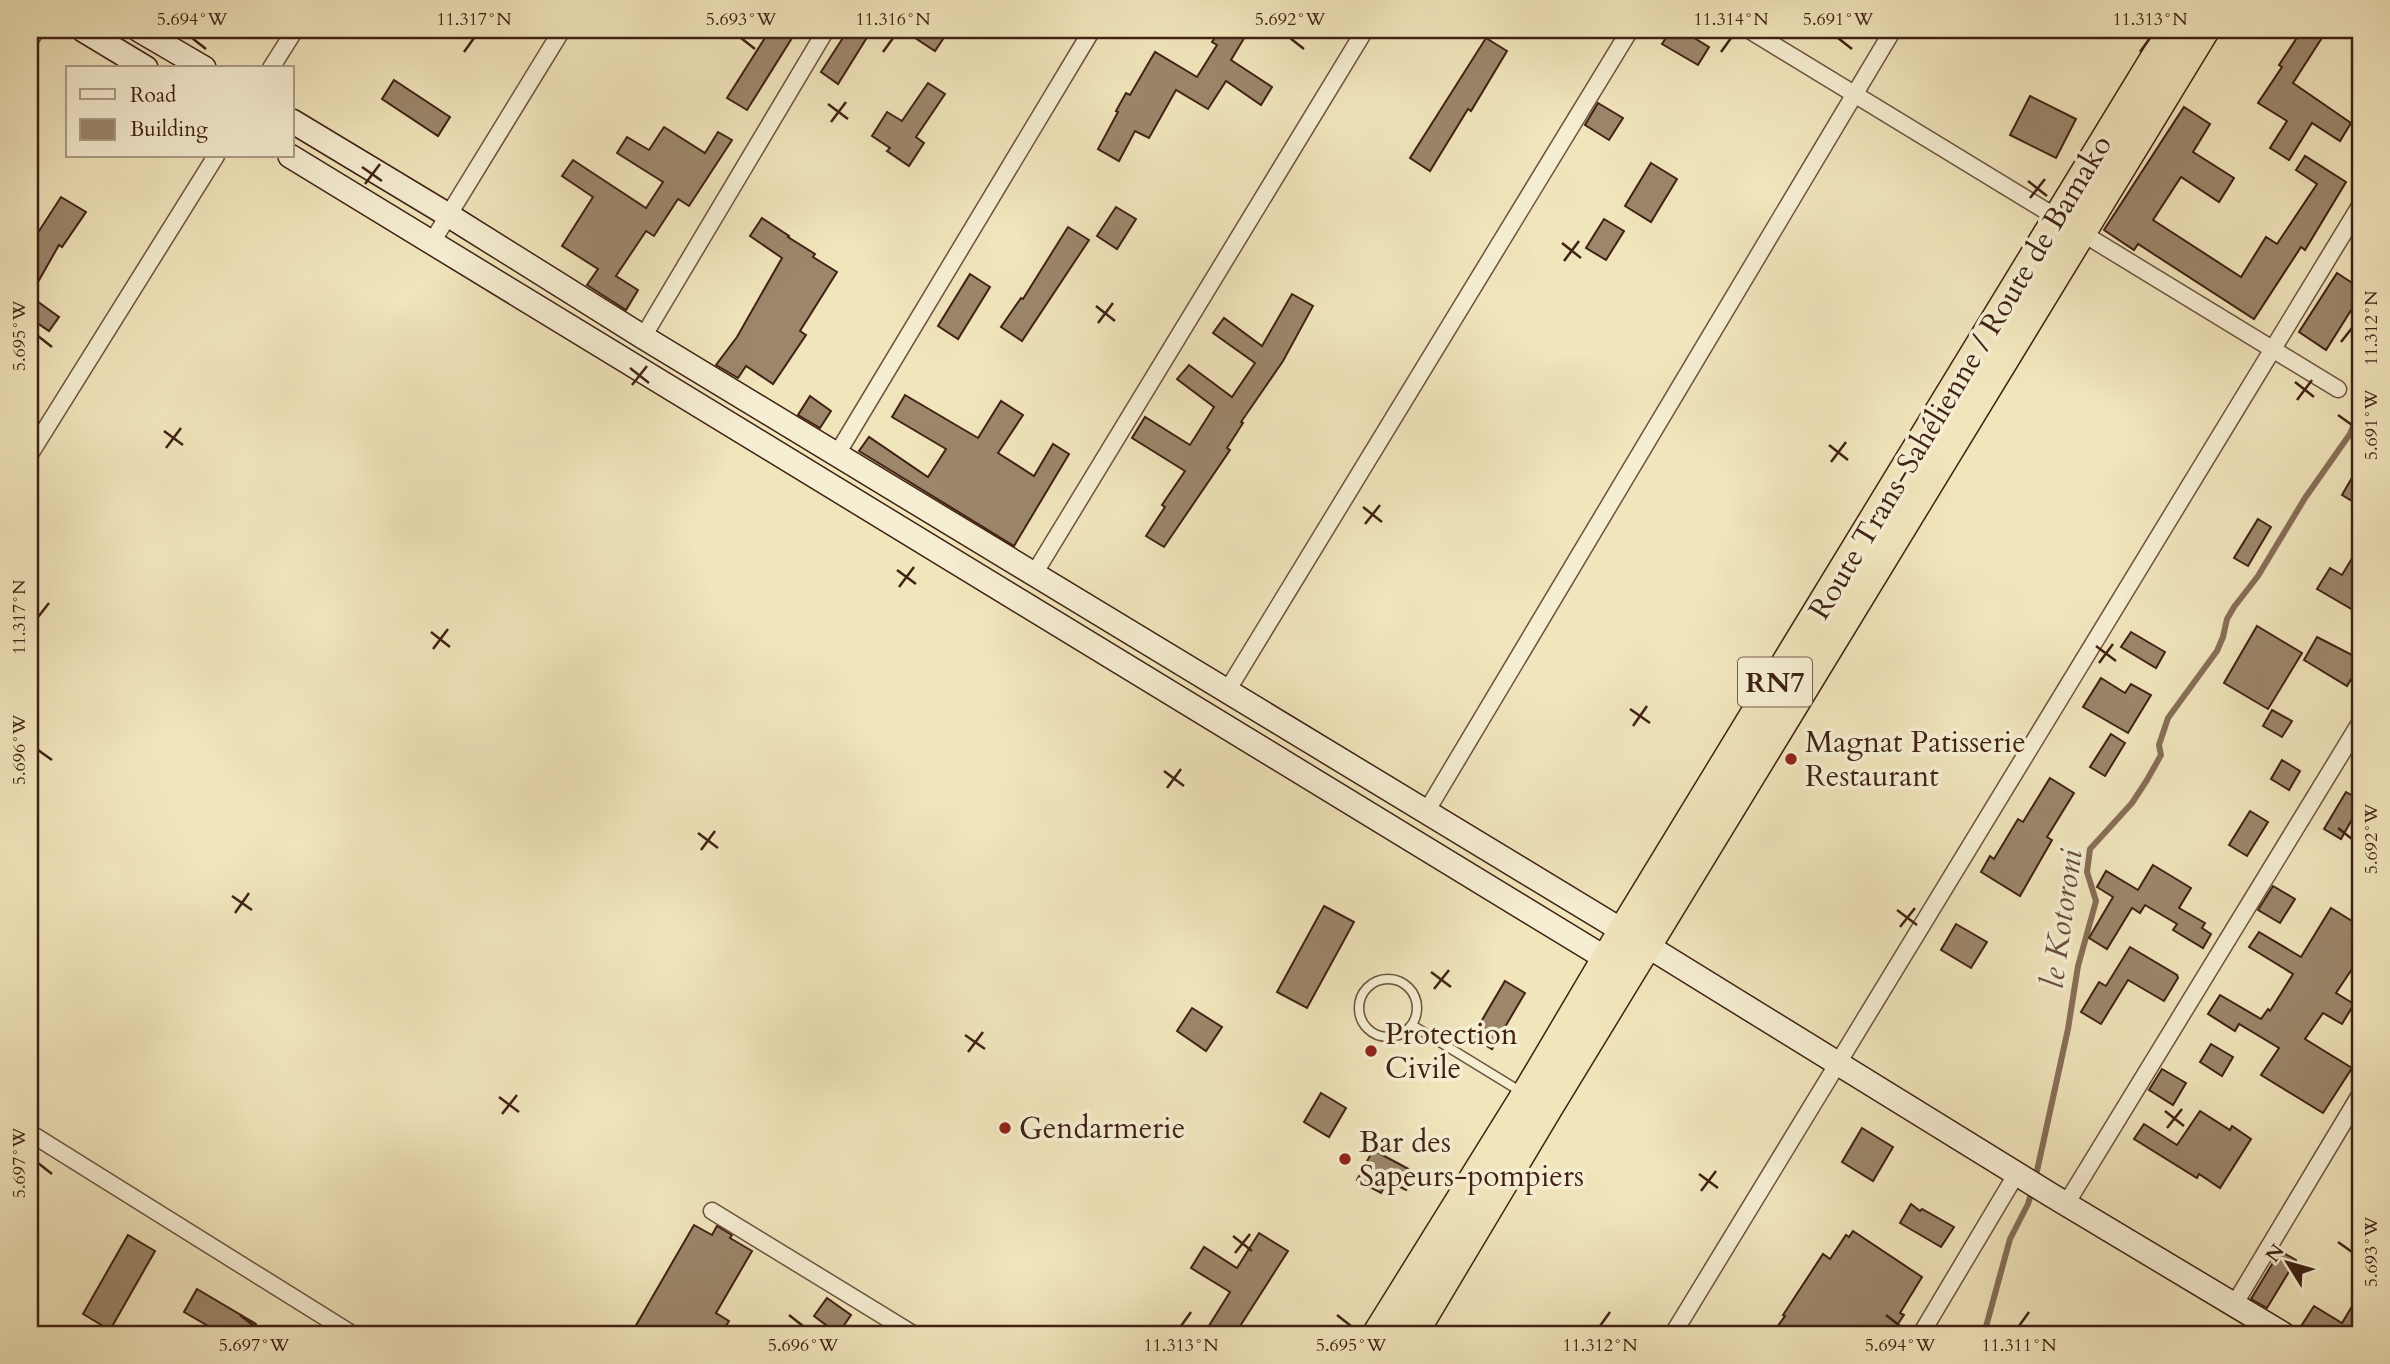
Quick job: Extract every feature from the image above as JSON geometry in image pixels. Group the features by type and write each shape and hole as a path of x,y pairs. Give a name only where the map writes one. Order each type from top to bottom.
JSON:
{"highway":[{"name":"Route Trans-Sahélienne / Route de Bamako","path":"1412,1334 1537,1102 2069,224 2172,30"},
{"name":"Route Trans-Sahélienne / Route de Bamako","path":"2069,224 2204,30"},
{"name":"Route Trans-Sahélienne / Route de Bamako","path":"1378,1334 1537,1102"}],"street":[{"path":"30,40 36,30"},
{"path":"83,30 143,66"},
{"path":"139,30 201,66"},
{"path":"272,66 295,30"},
{"path":"432,242 562,30"},
{"path":"643,337 826,30"},
{"path":"837,454 1092,30"},
{"path":"1034,574 1365,30"},
{"path":"1227,691 1630,30"},
{"path":"1749,30 2338,389"},
{"path":"1426,812 1893,30"},
{"path":"294,122 1839,1063 2058,1200 2283,1334"},
{"path":"30,454 215,158"},
{"path":"293,158 1618,966"},
{"path":"1673,1334 2360,206"},
{"path":"2058,1200 2360,723"},
{"path":"2234,1305 2360,1095"},
{"path":"30,1133 352,1334"},
{"path":"1921,1334 2017,1173"},
{"path":"712,1211 913,1334"}],"lane":[{"path":"1387,979 1404,984 1411,990 1417,1007 1412,1025 1396,1035 1386,1037 1368,1028 1359,1011 1364,991 1378,981 1387,979"},
{"path":"1412,1025 1537,1102"}],"building":[{"path":"770,30 797,30 747,110 727,98"},
{"path":"848,30 866,39 838,84 821,72"},
{"path":"903,30 949,30 935,51"},
{"path":"1220,30 1249,30 1231,60 1272,87 1261,105 1226,81 1208,109 1176,90 1149,138 1135,131 1119,161 1098,149 1126,93 1130,95 1155,52 1197,77 1217,45 1212,42"},
{"path":"1671,30 1681,30 1709,47 1698,65 1662,44"},
{"path":"2302,30 2327,30 2293,83 2351,123 2340,141 2312,123 2289,160 2270,148 2287,121 2258,103"},
{"path":"1486,38 1507,51 1471,111 1468,109 1430,171 1410,158"},
{"path":"394,80 450,117 438,136 382,99"},
{"path":"928,83 945,94 916,137 924,143 909,166 887,151 890,148 872,136 887,112 902,121"},
{"path":"2030,96 2076,119 2056,158 2010,135"},
{"path":"1598,103 1623,118 1609,140 1585,125"},
{"path":"2184,107 2210,124 2193,152 2234,178 2219,202 2181,177 2153,220 2241,277 2266,237 2277,244 2317,184 2296,170 2305,156 2346,182 2305,250 2301,247 2254,319 2138,244 2134,250 2104,230"},
{"path":"664,127 705,153 718,132 732,140 689,206 678,199 654,236 646,231 616,276 638,290 626,310 587,285 598,269 562,246 593,197 562,176 573,160 646,208 663,182 617,153 627,137 649,150"},
{"path":"1651,163 1677,179 1651,222 1625,206"},
{"path":"61,197 86,212 62,247 59,245 30,296 30,245"},
{"path":"1116,207 1136,219 1117,249 1097,236"},
{"path":"762,218 837,272 800,331 806,335 773,384 746,366 738,378 716,365 737,337 782,258 750,236"},
{"path":"1604,219 1624,231 1606,260 1586,248"},
{"path":"1068,227 1089,240 1022,341 1001,327 1021,298 1023,299"},
{"path":"2337,273 2360,288 2360,296 2326,350 2299,332"},
{"path":"970,274 990,287 958,339 938,326"},
{"path":"1292,294 1313,306 1283,361 1241,422 1243,423 1227,448 1230,450 1164,547 1146,536 1165,507 1162,505 1185,471 1132,438 1145,417 1190,445 1214,407 1177,379 1189,365 1232,397 1255,363 1213,333 1224,318 1262,346"},
{"path":"30,296 59,317 49,331 30,318"},
{"path":"905,395 978,438 1001,401 1023,415 998,453 1034,476 1053,444 1069,454 1014,546 859,451 869,437 928,477 946,449 892,417"},
{"path":"810,396 831,411 820,428 798,415"},
{"path":"2360,464 2360,506 2342,495"},
{"path":"2258,519 2271,527 2248,566 2234,558"},
{"path":"2360,545 2360,614 2317,589 2330,568 2342,575"},
{"path":"2257,626 2302,653 2268,709 2224,683"},
{"path":"2131,632 2165,652 2156,668 2121,647"},
{"path":"2317,637 2360,659 2360,664 2347,686 2304,660"},
{"path":"2101,678 2125,693 2131,684 2151,695 2128,733 2083,707"},
{"path":"2272,710 2292,721 2282,737 2263,726"},
{"path":"2111,734 2125,743 2105,776 2090,767"},
{"path":"2282,760 2300,771 2289,790 2271,779"},
{"path":"2050,778 2074,793 2047,837 2052,840 2020,896 1981,872 1990,856 1994,859 2018,819 2023,822"},
{"path":"2346,792 2360,800 2360,805 2341,839 2324,829"},
{"path":"2250,811 2268,822 2247,856 2229,845"},
{"path":"2153,865 2191,888 2179,908 2205,923 2202,928 2211,934 2203,948 2173,930 2177,924 2145,905 2140,913 2132,908 2107,949 2089,938 2113,897 2097,887 2106,871 2138,890"},
{"path":"2273,886 2295,899 2280,923 2258,910"},
{"path":"1324,906 1354,922 1307,1008 1277,992"},
{"path":"2331,908 2360,926 2360,957 2336,993 2354,1004 2342,1024 2323,1013 2305,1039 2352,1068 2323,1113 2261,1075 2279,1048 2239,1024 2235,1031 2208,1014 2220,995 2261,1019 2268,1009 2270,1011 2293,974 2249,947 2259,932 2301,957"},
{"path":"1956,924 1987,942 1971,968 1941,950"},
{"path":"2130,947 2178,978 2164,1001 2128,980 2101,1024 2081,1012 2099,982 2106,986"},
{"path":"1505,981 1525,993 1492,1049 1472,1037"},
{"path":"1192,1008 1222,1027 1206,1051 1177,1031"},
{"path":"2211,1044 2233,1057 2222,1076 2200,1062"},
{"path":"2162,1069 2186,1083 2173,1105 2149,1090"},
{"path":"1321,1093 1346,1108 1329,1137 1304,1122"},
{"path":"2200,1111 2230,1130 2232,1126 2251,1139 2220,1188 2199,1174 2197,1178 2134,1139 2144,1124 2177,1145"},
{"path":"1862,1128 1893,1147 1873,1181 1842,1162"},
{"path":"1373,1150 1416,1173 1406,1190 1388,1181 1381,1193 1357,1180"},
{"path":"1911,1204 1954,1227 1941,1247 1900,1223"},
{"path":"694,1225 712,1235 717,1226 732,1235 730,1238 752,1251 716,1313 729,1321 721,1334 631,1334"},
{"path":"1853,1231 1922,1277 1900,1313 1904,1315 1891,1334 1772,1334 1823,1254 1830,1259 1846,1235 1849,1237"},
{"path":"1259,1233 1288,1251 1235,1334 1216,1334 1207,1329 1230,1292 1191,1268 1204,1247 1237,1268"},
{"path":"128,1235 155,1251 110,1330 83,1314"},
{"path":"2280,1251 2296,1260 2267,1308 2251,1299"},
{"path":"197,1289 256,1324 250,1334 222,1334 184,1312"},
{"path":"2360,1293 2360,1334 2311,1334 2300,1328 2314,1306 2342,1323"},
{"path":"827,1298 851,1315 838,1334 814,1316"}],"waterway":[{"name":"le Kotoroni","path":"2035,1180 2068,1029 2078,966 2096,901 2087,872 2090,849 2132,803 2147,780 2161,755 2159,745 2168,718 2217,651 2227,619 2234,607 2258,576 2305,498 2350,434 2360,408"},
{"name":"le Kotoroni","path":"1984,1334 2010,1239 2032,1191"}],"place":[{"name":"Magnat Patisserie Restaurant","path":"1791,759"},
{"name":"Protection Civile","path":"1371,1051"},
{"name":"Gendarmerie","path":"1005,1128"},
{"name":"Bar des Sapeurs-pompiers","path":"1345,1159"}]}
